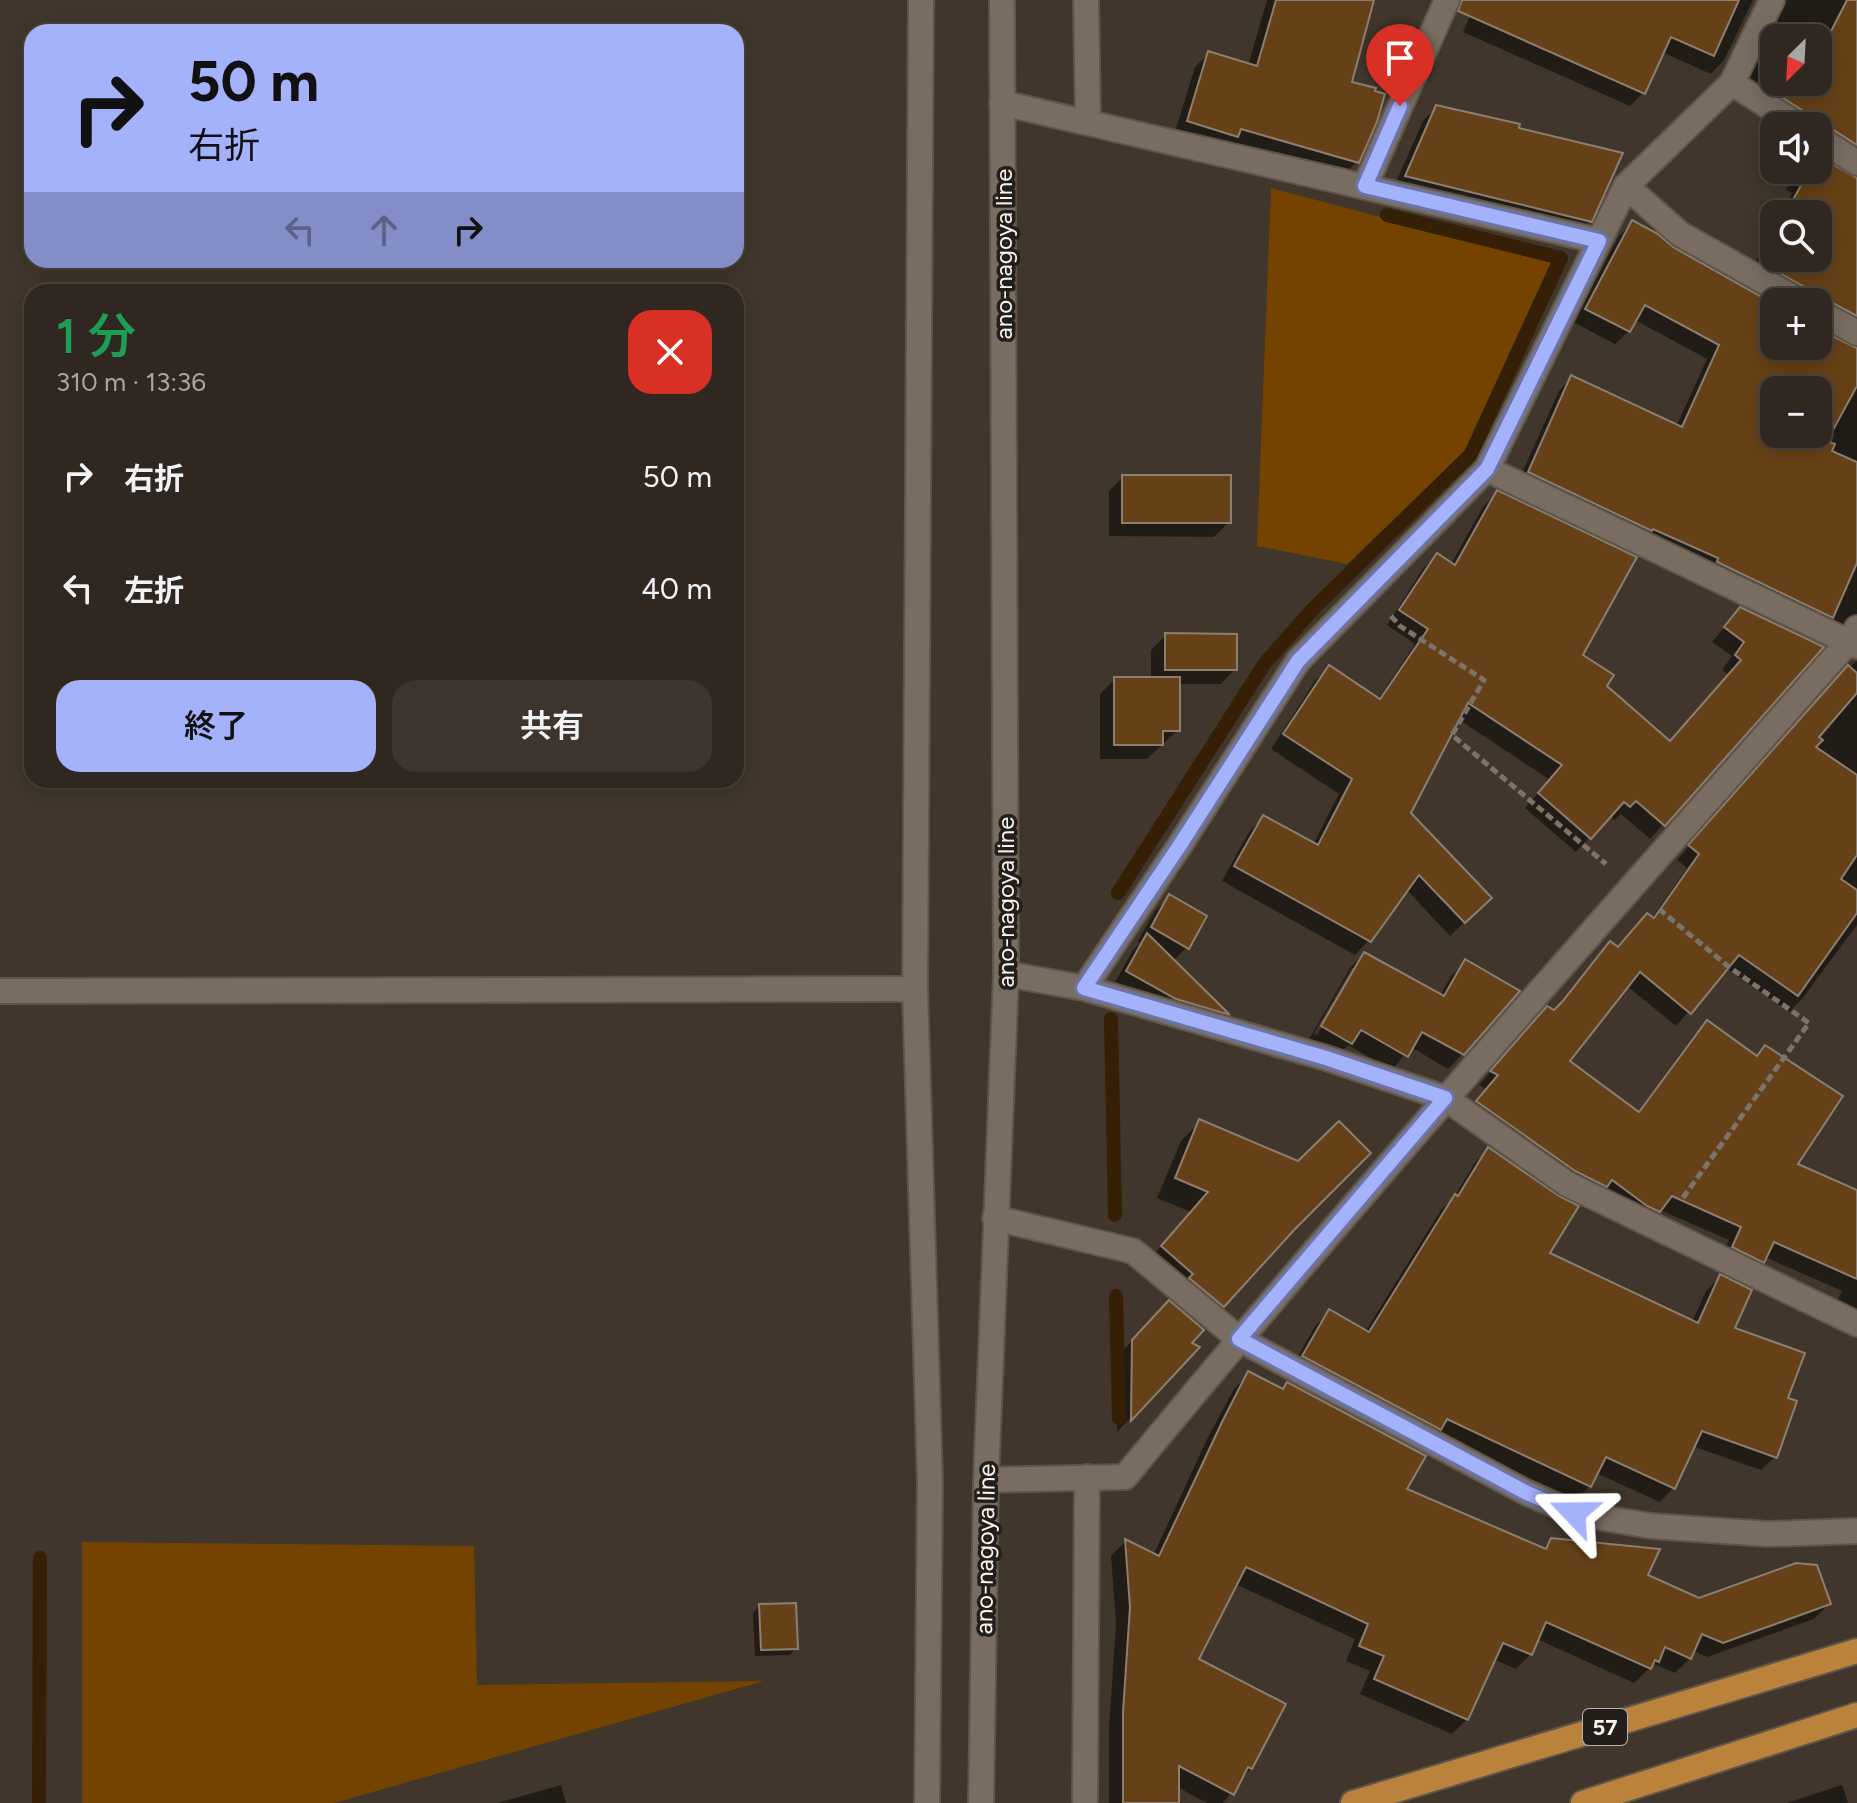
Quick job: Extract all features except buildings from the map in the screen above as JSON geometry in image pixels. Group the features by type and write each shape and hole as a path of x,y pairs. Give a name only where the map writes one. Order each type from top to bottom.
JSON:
{"main road":[{"name":"57","path":"1353,1803 1857,1651"},
{"path":"1583,1803 1857,1715"}],"street":[{"path":"921,0 915,989 930,1482 927,1803"},
{"name":"ano-nagoya line","path":"981,1803 986,1480 1006,974 1002,0"},
{"path":"1086,0 1088,122"},
{"path":"1365,186 1447,0"},
{"path":"1084,988 1298,661 1487,469 1626,186 1732,83 1772,0"},
{"path":"1732,83 1777,112"},
{"path":"1002,103 1599,241"},
{"path":"1832,147 1857,163"},
{"path":"1626,186 1680,234 1776,288"},
{"path":"1832,320 1857,333"},
{"path":"986,1480 1125,1477 1445,1098 1854,638 1487,469"},
{"path":"1006,974 1084,988 1326,1058 1445,1098 1567,1184 1857,1324"},
{"path":"0,991 915,989"},
{"path":"995,1218 1133,1251 1239,1339 1527,1493 1574,1513 1651,1526 1767,1534 1857,1531"},
{"path":"1085,1800 1087,1477"}],"shaded area":[{"path":"1271,188 1551,262 1464,452 1347,564 1257,546"},
{"path":"82,1542 474,1546 477,1685 764,1681 334,1803 82,1803"}],"waterway":[{"path":"1118,893 1265,663 1312,610 1471,454 1561,258 1387,215"},
{"path":"1111,1019 1115,1215"},
{"path":"1116,1296 1119,1418"},
{"path":"39,1803 40,1558"}],"route":[{"path":"1400,106 1365,186 1599,241 1487,469 1298,661 1084,988 1326,1058 1445,1098 1239,1339 1527,1493 1574,1513"}]}
